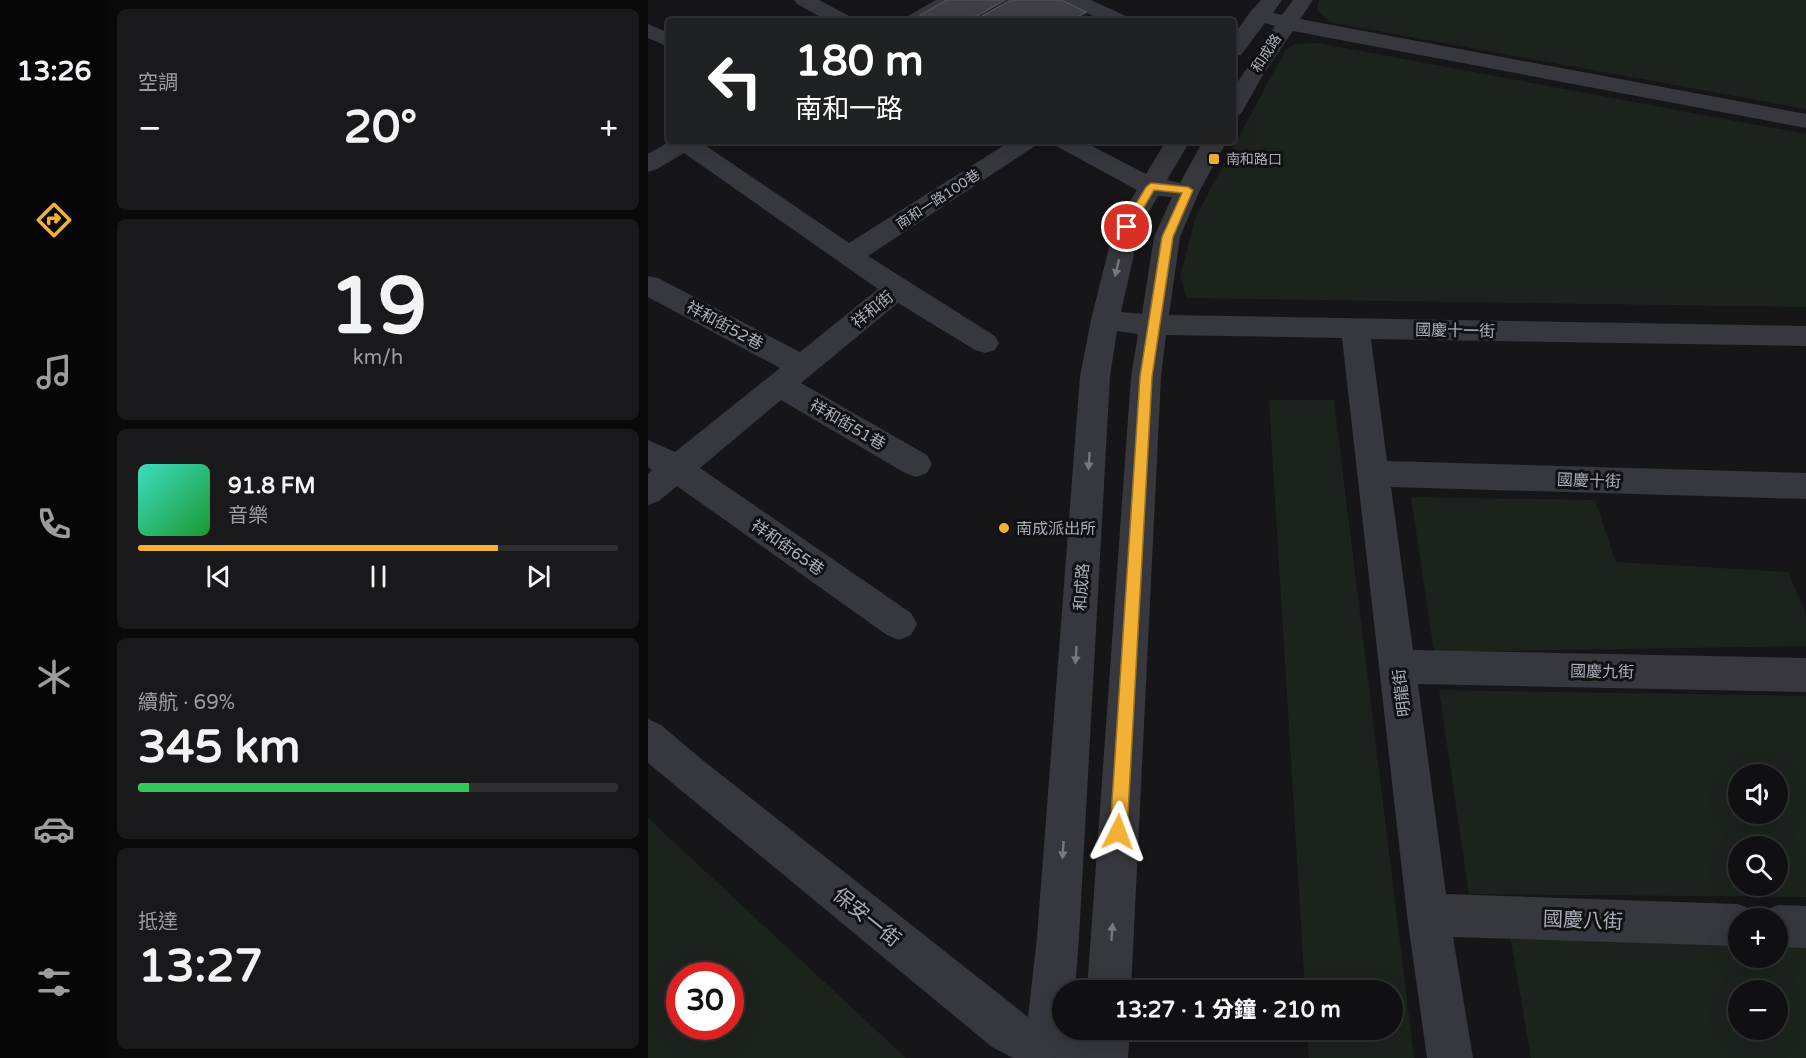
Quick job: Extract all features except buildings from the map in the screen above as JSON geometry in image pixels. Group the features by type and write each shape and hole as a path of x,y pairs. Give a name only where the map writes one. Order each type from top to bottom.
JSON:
{"street":[{"path":"804,0 838,18"},
{"path":"918,18 951,0"},
{"path":"1074,0 1114,18"},
{"name":"和成路","path":"1236,98 1243,71 1286,23 1303,0"},
{"path":"1265,8 1286,23 1806,121"},
{"name":"和成路","path":"1236,46 1265,8"},
{"path":"648,30 666,39"},
{"path":"648,164 683,144"},
{"name":"祥和街","path":"648,492 897,289 689,144"},
{"name":"南和一路100巷","path":"849,256 1022,144"},
{"path":"1070,144 1151,187 1188,190"},
{"name":"和成路","path":"1046,1054 1059,925 1095,376 1105,320 1127,227 1176,144"},
{"path":"1110,980 1146,377 1167,237 1188,190 1213,144"},
{"name":"祥和街52巷","path":"648,285 791,375"},
{"path":"897,289 985,343"},
{"name":"國慶十一街","path":"1105,320 1153,325 1806,336"},
{"name":"明龍街","path":"1355,328 1428,915 1450,1058"},
{"name":"祥和街51巷","path":"791,375 916,464"},
{"name":"祥和街65巷","path":"648,452 677,469 899,624"},
{"name":"國慶十街","path":"1373,474 1806,486"},
{"name":"國慶九街","path":"1398,667 1806,675"},
{"name":"保安一街","path":"648,738 686,772 1008,1031 1046,1054 1105,1058"},
{"name":"國慶八街","path":"1428,915 1728,925"},
{"path":"1788,926 1806,927"},
{"path":"1105,1058 1106,1040"}],"shaded area":[{"path":"1319,0 1806,0 1806,109 1329,22 1317,10"},
{"path":"1318,43 1806,134 1806,307 1187,298 1180,276 1196,216 1285,51 1294,44"},
{"path":"1269,400 1334,400 1414,1058 1309,1058 1308,1040 1403,1040 1403,980 1304,980"},
{"path":"1411,497 1595,500 1616,562 1788,572 1806,614 1806,646 1434,652"},
{"path":"1439,690 1806,696 1806,897 1469,894"},
{"path":"648,818 906,1058 648,1058"},
{"path":"1510,935 1728,943 1728,968 1788,968 1788,944 1806,945 1806,1058 1531,1058"}],"place":[{"name":"南和路口","path":"1214,159"},
{"name":"南成派出所","path":"1004,528"}],"route":[{"path":"1118,832 1146,377 1167,237 1188,190 1151,187 1127,227"}]}
